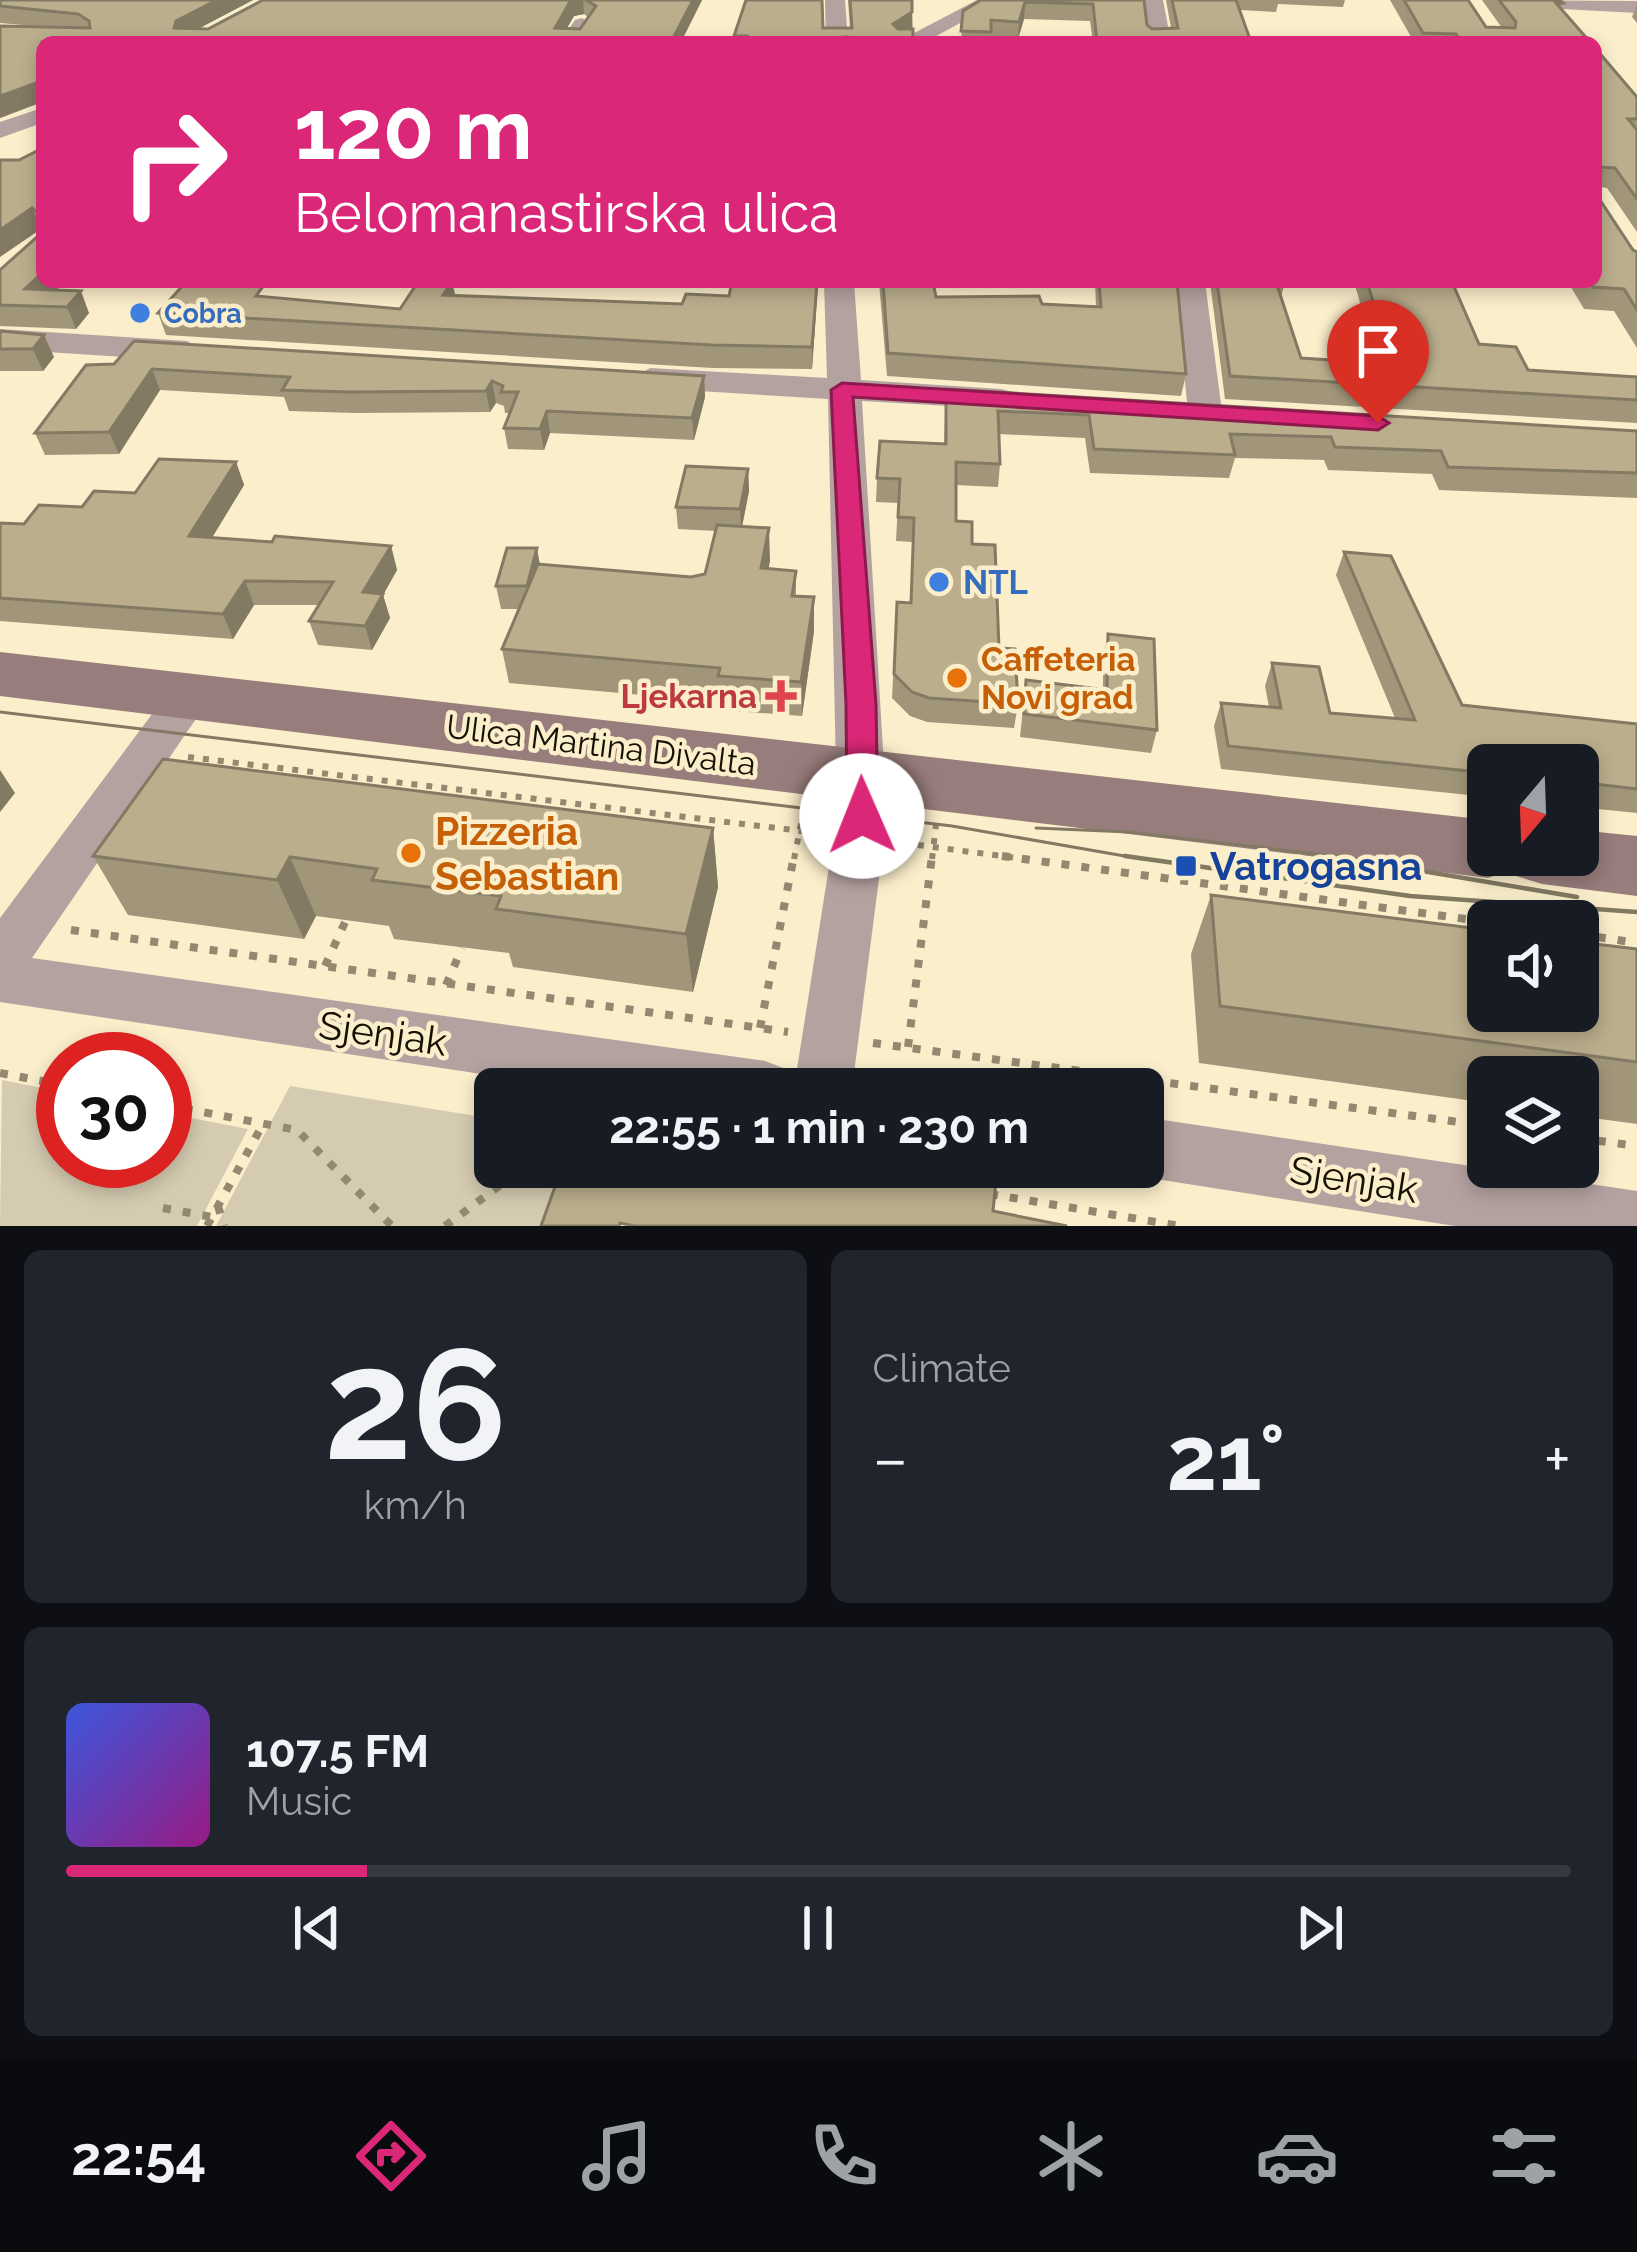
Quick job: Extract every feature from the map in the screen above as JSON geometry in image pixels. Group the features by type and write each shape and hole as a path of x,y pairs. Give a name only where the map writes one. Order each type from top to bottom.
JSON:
{"street":[{"path":"835,0 837,36"},
{"path":"920,36 994,0"},
{"path":"1153,0 1159,36"},
{"path":"1503,0 1637,7"},
{"path":"0,131 36,118"},
{"path":"827,1064 860,854 836,772 842,390 838,288"},
{"path":"1191,288 1205,412"},
{"path":"0,339 211,352"},
{"path":"612,376 1044,402"},
{"name":"Ulica Martina Divalta","path":"0,674 1467,847"},
{"path":"0,960 189,697"},
{"path":"1599,862 1637,866"},
{"name":"Sjenjak","path":"0,978 620,1068"},
{"name":"Sjenjak","path":"1164,1150 1637,1223"}],"path":[{"path":"760,1028 802,831 836,772"},
{"path":"404,805 413,784"},
{"path":"908,1047 941,784"},
{"path":"1163,863 1165,875"},
{"path":"1427,913 1432,932"},
{"path":"324,967 346,920"},
{"path":"55,928 760,1028 827,1064 908,1047 1467,1123"},
{"path":"1599,937 1637,943"},
{"path":"446,985 462,948"},
{"path":"0,1073 36,1080"},
{"path":"192,1110 297,1130 392,1226"},
{"path":"212,1216 263,1124"},
{"path":"1599,1141 1637,1146"},
{"path":"446,1226 497,1188"},
{"path":"972,1191 1180,1226"},
{"path":"163,1208 212,1216 224,1226"}],"shaded area":[{"path":"2,1080 36,1087 36,1188 192,1188 192,1118 248,1129 197,1226 0,1226"},
{"path":"290,1086 474,1116 474,1188 576,1188 564,1226 216,1226"}],"building":[{"path":"0,0 217,0 176,21 174,28 208,29 263,0 571,0 555,28 580,29 596,6 586,0 693,0 674,36 36,36 36,83 0,96 0,26 90,28 89,21 78,14 0,6"},
{"path":"746,0 822,0 823,28 852,28 850,0 912,0 912,12 893,24 898,29 913,29 913,36 734,36"},
{"path":"981,0 1144,0 1147,25 1178,28 1172,0 1236,0 1249,36 1096,36 1093,4 1025,2 1019,22 991,20 991,32 961,31 963,11"},
{"path":"1404,0 1468,0 1486,27 1515,28 1516,22 1499,0 1560,0 1563,3 1556,3 1585,36 1457,36 1423,33"},
{"path":"1602,56 1637,97 1637,119 1628,119 1637,130 1637,199 1615,168 1602,167"},
{"path":"36,152 36,211 32,208 0,230 0,160 19,160"},
{"path":"1602,203 1637,252 1637,310 1624,289 1602,288"},
{"path":"36,238 36,279 25,289 81,291 67,307 0,305 0,270"},
{"path":"180,288 262,288 256,296 400,309 414,288 448,288 443,295 682,304 686,294 729,296 731,288 817,288 812,347 158,313"},
{"path":"883,288 934,288 936,297 1039,296 1042,304 1101,307 1099,288 1178,288 1186,374 888,353"},
{"path":"1218,288 1278,288 1301,358 1392,364 1369,288 1455,288 1479,344 1516,347 1528,370 1637,377 1637,400 1230,376"},
{"path":"0,331 44,335 33,349 0,349"},
{"path":"134,341 704,376 692,418 547,411 540,429 504,428 518,392 501,392 503,386 492,381 486,391 282,390 290,377 152,369 109,432 35,433 86,365 114,364"},
{"path":"946,389 1637,431 1637,473 1448,467 1441,451 1335,447 1331,437 1230,434 1235,455 1094,449 1089,415 998,411 1000,464 956,462 956,521 972,522 972,544 995,545 999,648 1015,649 1018,704 929,698 912,692 894,674 897,602 911,603 914,518 898,517 900,479 877,478 880,441 946,444"},
{"path":"159,459 236,462 189,536 272,542 275,536 391,546 363,592 383,594 365,626 309,621 333,582 245,581 223,614 0,598 0,523 24,524 39,505 82,507 94,491 135,493"},
{"path":"686,466 748,469 740,509 676,507"},
{"path":"717,525 769,528 761,568 796,571 792,596 814,597 801,682 718,676 720,668 502,649 538,564 691,577 705,574"},
{"path":"507,548 537,548 527,586 496,586"},
{"path":"1344,552 1391,556 1462,705 1637,724 1637,789 1599,784 1599,744 1467,744 1467,771 1228,746 1221,703 1281,708 1272,663 1319,667 1330,713 1415,720"},
{"path":"1108,634 1154,639 1157,730 1024,714 1026,680 1107,690"},
{"path":"163,759 713,828 686,934 496,909 501,896 372,880 377,869 290,857 277,880 93,856"},
{"path":"1211,895 1467,927 1467,1032 1599,1032 1599,944 1637,949 1637,1062 1220,1006"},
{"path":"555,1188 995,1188 993,1211 1067,1226 620,1223 541,1226"}],"tram line":[{"path":"0,712 952,826 1142,859"},
{"path":"1036,828 1129,832 1334,856"},
{"path":"1125,856 1410,896 1637,912"},
{"path":"1334,856 1358,859"},
{"path":"1334,856 1577,897"}],"place":[{"name":"Cobra","path":"140,313"},
{"name":"NTL","path":"939,582"},
{"name":"Caffeteria Novi grad","path":"957,678"},
{"name":"Ljekarna","path":"781,696"},
{"name":"Pizzeria Sebastian","path":"411,853"},
{"name":"Vatrogasna","path":"1186,866"}],"route":[{"path":"862,816 861,704 842,390 1378,423"}]}
